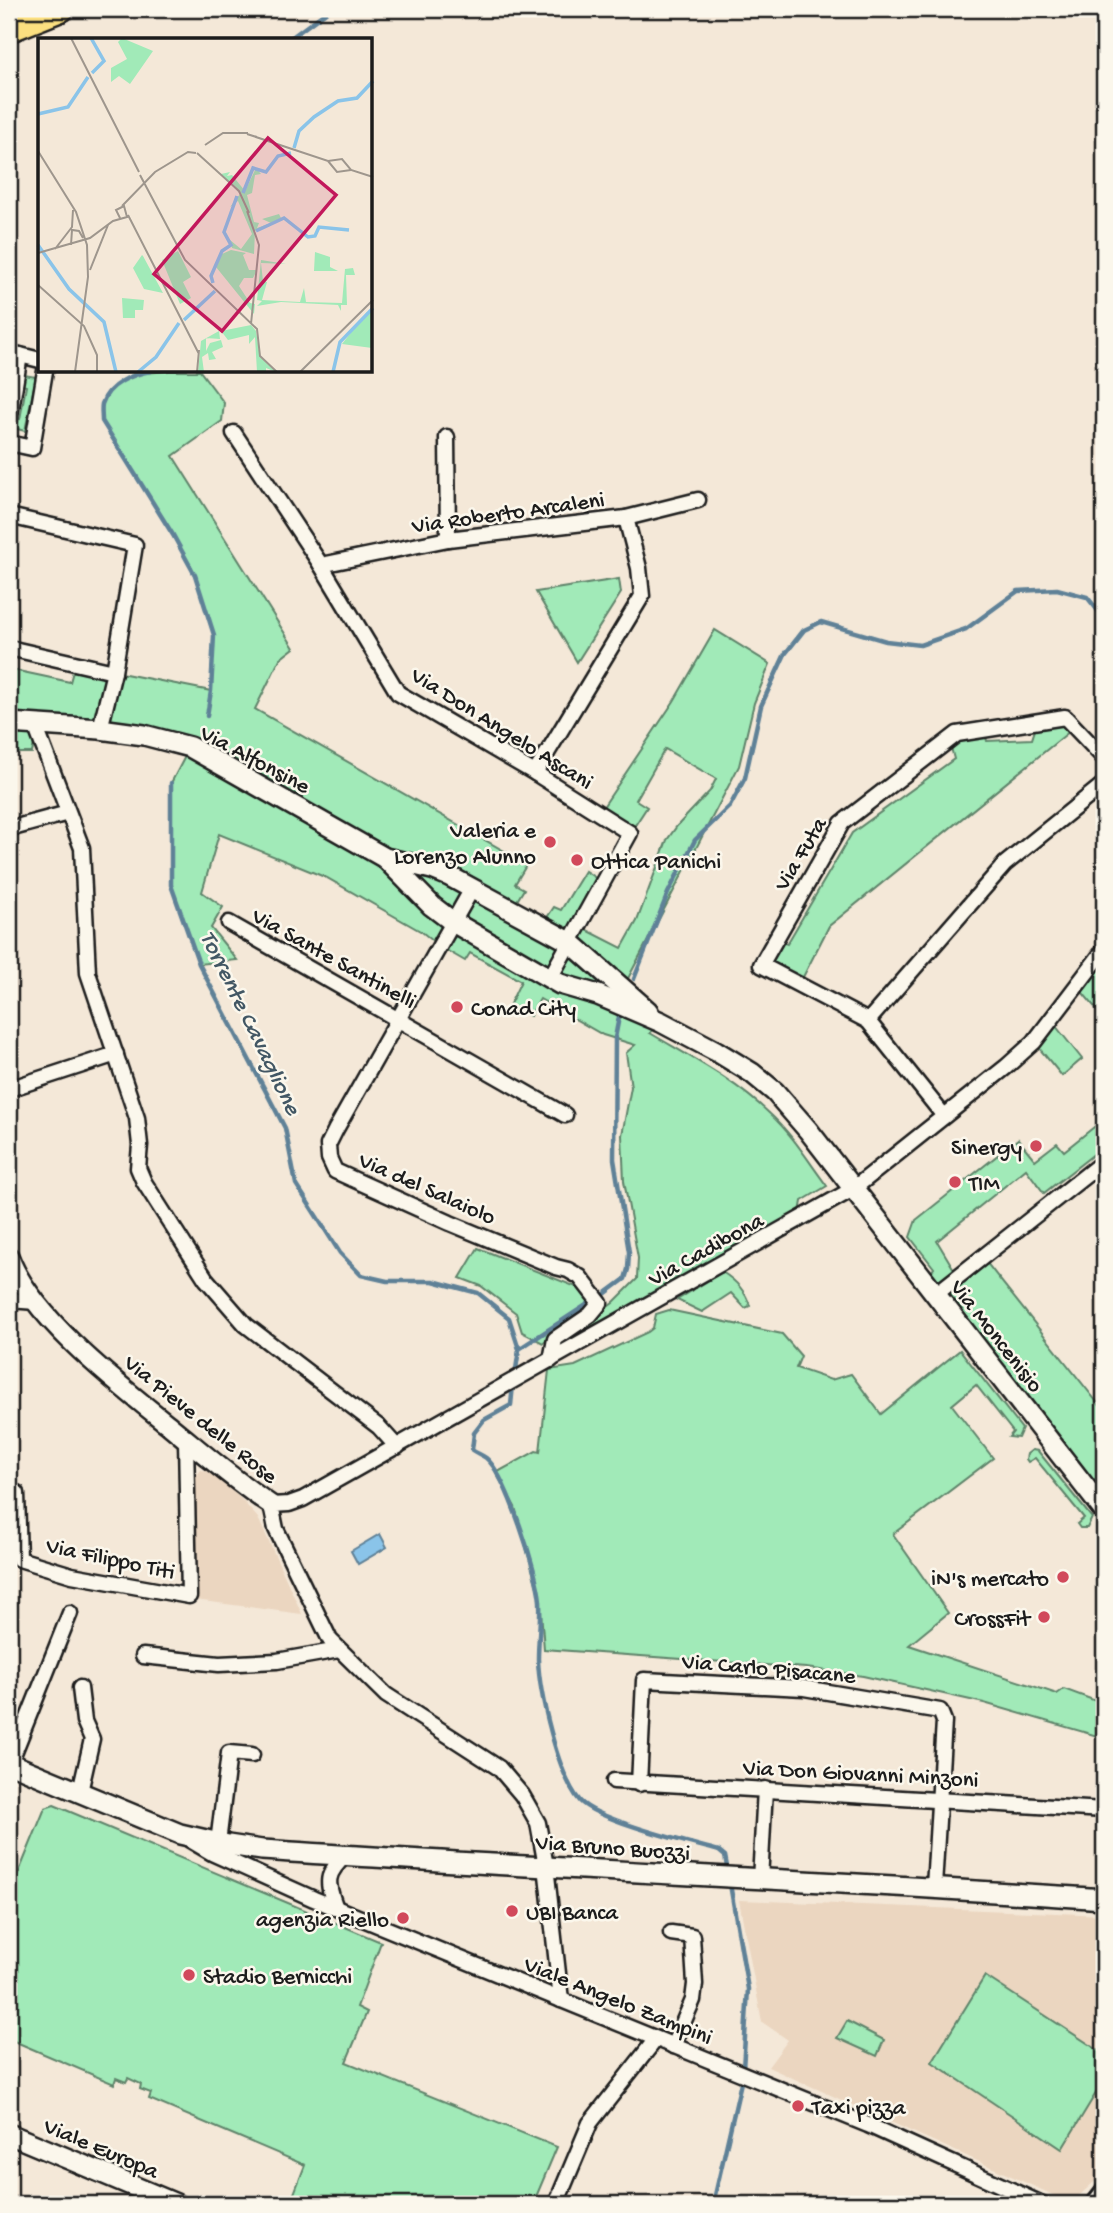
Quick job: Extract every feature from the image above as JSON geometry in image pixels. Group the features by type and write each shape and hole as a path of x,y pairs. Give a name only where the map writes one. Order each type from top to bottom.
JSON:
{"main road":[{"path":"9,30 62,9"},
{"name":"Via Alfonsine","path":"9,723 100,729 144,735 190,747 385,858 432,906 453,922 551,978 661,1022 743,1068 775,1092 853,1189"},
{"name":"Via Alfonsine","path":"385,858 432,869 473,887 570,942 661,1022"},
{"name":"Via Moncenisio","path":"853,1189 1104,1511"},
{"name":"Via Bruno Buozzi","path":"9,1763 180,1834 262,1850 752,1880 934,1887 1104,1899"},
{"name":"Viale Europa","path":"9,2134 176,2204"}],"street":[{"path":"9,421 14,354 38,359"},
{"path":"9,443 32,448 46,373"},
{"name":"Via Don Angelo Ascani","path":"234,433 321,565 398,693 535,773 630,833 551,978"},
{"path":"447,437 448,539"},
{"path":"626,518 698,500"},
{"path":"9,516 135,545 114,672 100,729"},
{"name":"Via Roberto Arcaleni","path":"321,565 448,539 626,518 639,568 642,596 535,773"},
{"path":"9,648 114,672"},
{"name":"Via Futa","path":"944,1116 868,1021 761,965 842,823 957,734 1066,717 1104,758"},
{"path":"35,725 82,848 88,973 137,1118 140,1144 138,1168 144,1182 206,1279 246,1325 379,1427 397,1447"},
{"path":"868,1021 1005,864 1104,784"},
{"path":"9,829 68,813"},
{"name":"Via del Salaiolo","path":"473,887 336,1129 328,1145 329,1158 335,1171 580,1277 600,1303 590,1315 555,1339 551,1360"},
{"name":"Via Sante Santinelli","path":"229,923 565,1115"},
{"name":"Via Cadibona","path":"271,1504 289,1504 303,1499 853,1189 1006,1068 1034,1042 1104,950"},
{"path":"9,1089 116,1055"},
{"path":"936,1294 1104,1161"},
{"name":"Via Pieve delle Rose","path":"9,1257 36,1302 71,1340 122,1388 242,1485 271,1504 276,1529 330,1640 339,1650 386,1695 499,1769 522,1795 538,1823 546,1866 561,2000"},
{"path":"9,1300 36,1302"},
{"name":"Via Filippo Titi","path":"17,1493 19,1559 106,1582 188,1596 186,1440"},
{"path":"9,1763 70,1613"},
{"path":"143,1656 219,1664 277,1661 339,1650"},
{"name":"Via Carlo Pisacane","path":"639,1784 644,1680 804,1688 940,1711 944,1721 934,1887"},
{"path":"80,1688 84,1721 92,1739 80,1792"},
{"path":"219,1843 229,1753 252,1755"},
{"name":"Via Don Giovanni Minzoni","path":"614,1781 1104,1810"},
{"path":"752,1880 765,1789"},
{"name":"Viale Angelo Zampini","path":"180,1834 212,1853 336,1908 869,2125 1042,2204"},
{"path":"336,1908 328,1881 335,1865 346,1855"},
{"path":"671,1933 692,1936 695,1984 693,2000 673,2046"},
{"path":"556,2204 590,2123 656,2039"},
{"path":"1093,2204 1104,2190"}],"shaded area":[{"path":"201,1470 211,1472 258,1518 302,1614 195,1600 194,1478"},
{"path":"739,1900 1104,1915 1104,2173 1071,2203 768,2067 788,2040 762,2022"}],"green space":[{"path":"202,373 224,403 222,421 173,456 294,648 280,659 255,709 527,864 515,884 524,889 512,909 542,925 554,907 561,910 585,871 603,883 579,926 622,948 637,921 667,840 710,791 716,779 665,749 636,800 647,807 630,833 599,813 674,701 715,630 770,664 754,703 739,766 623,988 661,1022 650,1033 713,1070 757,1102 793,1139 827,1186 802,1201 800,1213 562,1344 561,1341 613,1303 637,1279 638,1258 624,1181 622,1135 631,1087 626,1053 635,1045 603,1035 540,999 530,1016 509,1006 521,981 470,953 465,961 439,946 422,932 327,878 219,834 202,892 223,907 211,928 237,960 199,964 171,885 171,783 190,747 9,723 9,669 70,682 75,664 211,691 214,635 195,575 102,421 102,404 110,390 133,374"},
{"path":"18,374 36,377 25,431 9,427 9,417 20,419 26,386 16,384"},
{"path":"619,579 621,593 577,662 536,592"},
{"path":"1065,717 1075,727 829,926 799,985 761,965 775,939 787,944 852,833 954,759 949,740 984,730 987,741 1032,739 1038,721"},
{"path":"18,733 36,734 32,753 9,753 9,736 16,736"},
{"path":"1104,957 1104,1018 1077,986"},
{"path":"1051,1020 1082,1059 1062,1076 1034,1042"},
{"path":"1104,1119 1104,1146 1044,1193 1026,1169 937,1241 958,1276 982,1257 1104,1411 1104,1511 925,1281 934,1268 910,1237 916,1220 1018,1139 1035,1160 1057,1143 1064,1151"},
{"path":"478,1248 579,1288 587,1295 591,1304 543,1343 522,1332 516,1313 481,1286 460,1278"},
{"path":"722,1272 739,1287 750,1306 745,1308 731,1293 702,1312 677,1300"},
{"path":"669,1310 782,1334 801,1356 796,1368 831,1380 851,1374 881,1414 960,1350 1022,1429 1018,1438 1009,1437 1013,1432 976,1385 952,1405 993,1458 893,1534 948,1613 909,1645 1057,1694 1064,1689 1104,1704 1104,1738 984,1703 863,1676 806,1668 544,1649 540,1598 515,1507 496,1473 536,1451 540,1452 549,1370 575,1366 648,1332 653,1328 656,1314"},
{"path":"1032,1450 1038,1451 1092,1518 1087,1528 1080,1528 1077,1524 1084,1518 1035,1458 1028,1462 1027,1454"},
{"name":"Stadio Bernicchi","path":"54,1805 381,1942 357,2007 367,2012 346,2062 557,2147 533,2204 290,2204 305,2165 149,2099 151,2093 140,2089 141,2084 128,2078 126,2082 116,2078 114,2084 9,2039 9,1896 45,1808"},
{"path":"985,1976 1104,2054 1104,2080 1062,2149 932,2062"},
{"path":"847,2021 884,2040 877,2056 837,2038"}],"water":[{"path":"380,1534 387,1547 358,1564 351,1551"}],"waterway":[{"name":"Torrente Cavaglione","path":"291,38 330,9"},
{"name":"Torrente Cavaglione","path":"144,373 129,377 110,391 102,404 102,421 195,575 214,635 207,716"},
{"path":"634,979 668,893 695,840 730,806 745,778 761,706 785,654 804,630 821,622 886,641 920,645 966,629 1018,591 1057,589 1087,597 1104,618"},
{"name":"Torrente Cavaglione","path":"171,783 171,885 199,964 285,1128 296,1184 340,1253 361,1275 387,1281 433,1281 478,1293 509,1318 519,1349 515,1376"},
{"path":"602,1296 625,1279 628,1269 629,1252 614,1159 615,1038 619,1017"},
{"path":"519,1349 591,1302"},
{"name":"Torrente Cavaglione","path":"513,1385 511,1405 484,1420 474,1433 472,1450 486,1458 503,1483 534,1570 540,1601 539,1674 551,1733 564,1773 580,1801 590,1808 645,1830 719,1851 725,1856 728,1872"},
{"name":"Torrente Cavaglione","path":"730,1884 748,1989 743,2069"},
{"name":"Torrente Cavaglione","path":"713,2204 742,2078"}],"place":[{"name":"Valeria e Lorenzo Alunno","path":"550,842"},
{"name":"Ottica Panichi","path":"577,860"},
{"name":"Conad City","path":"457,1007"},
{"name":"Sinergy","path":"1036,1146"},
{"name":"TIM","path":"955,1182"},
{"name":"iN's mercato","path":"1063,1577"},
{"name":"CrossFit","path":"1044,1617"},
{"name":"UBI Banca","path":"512,1911"},
{"name":"agenzia Riello","path":"403,1918"},
{"name":"Stadio Bernicchi","path":"189,1975"},
{"name":"Taxi pizza","path":"798,2106"}]}
